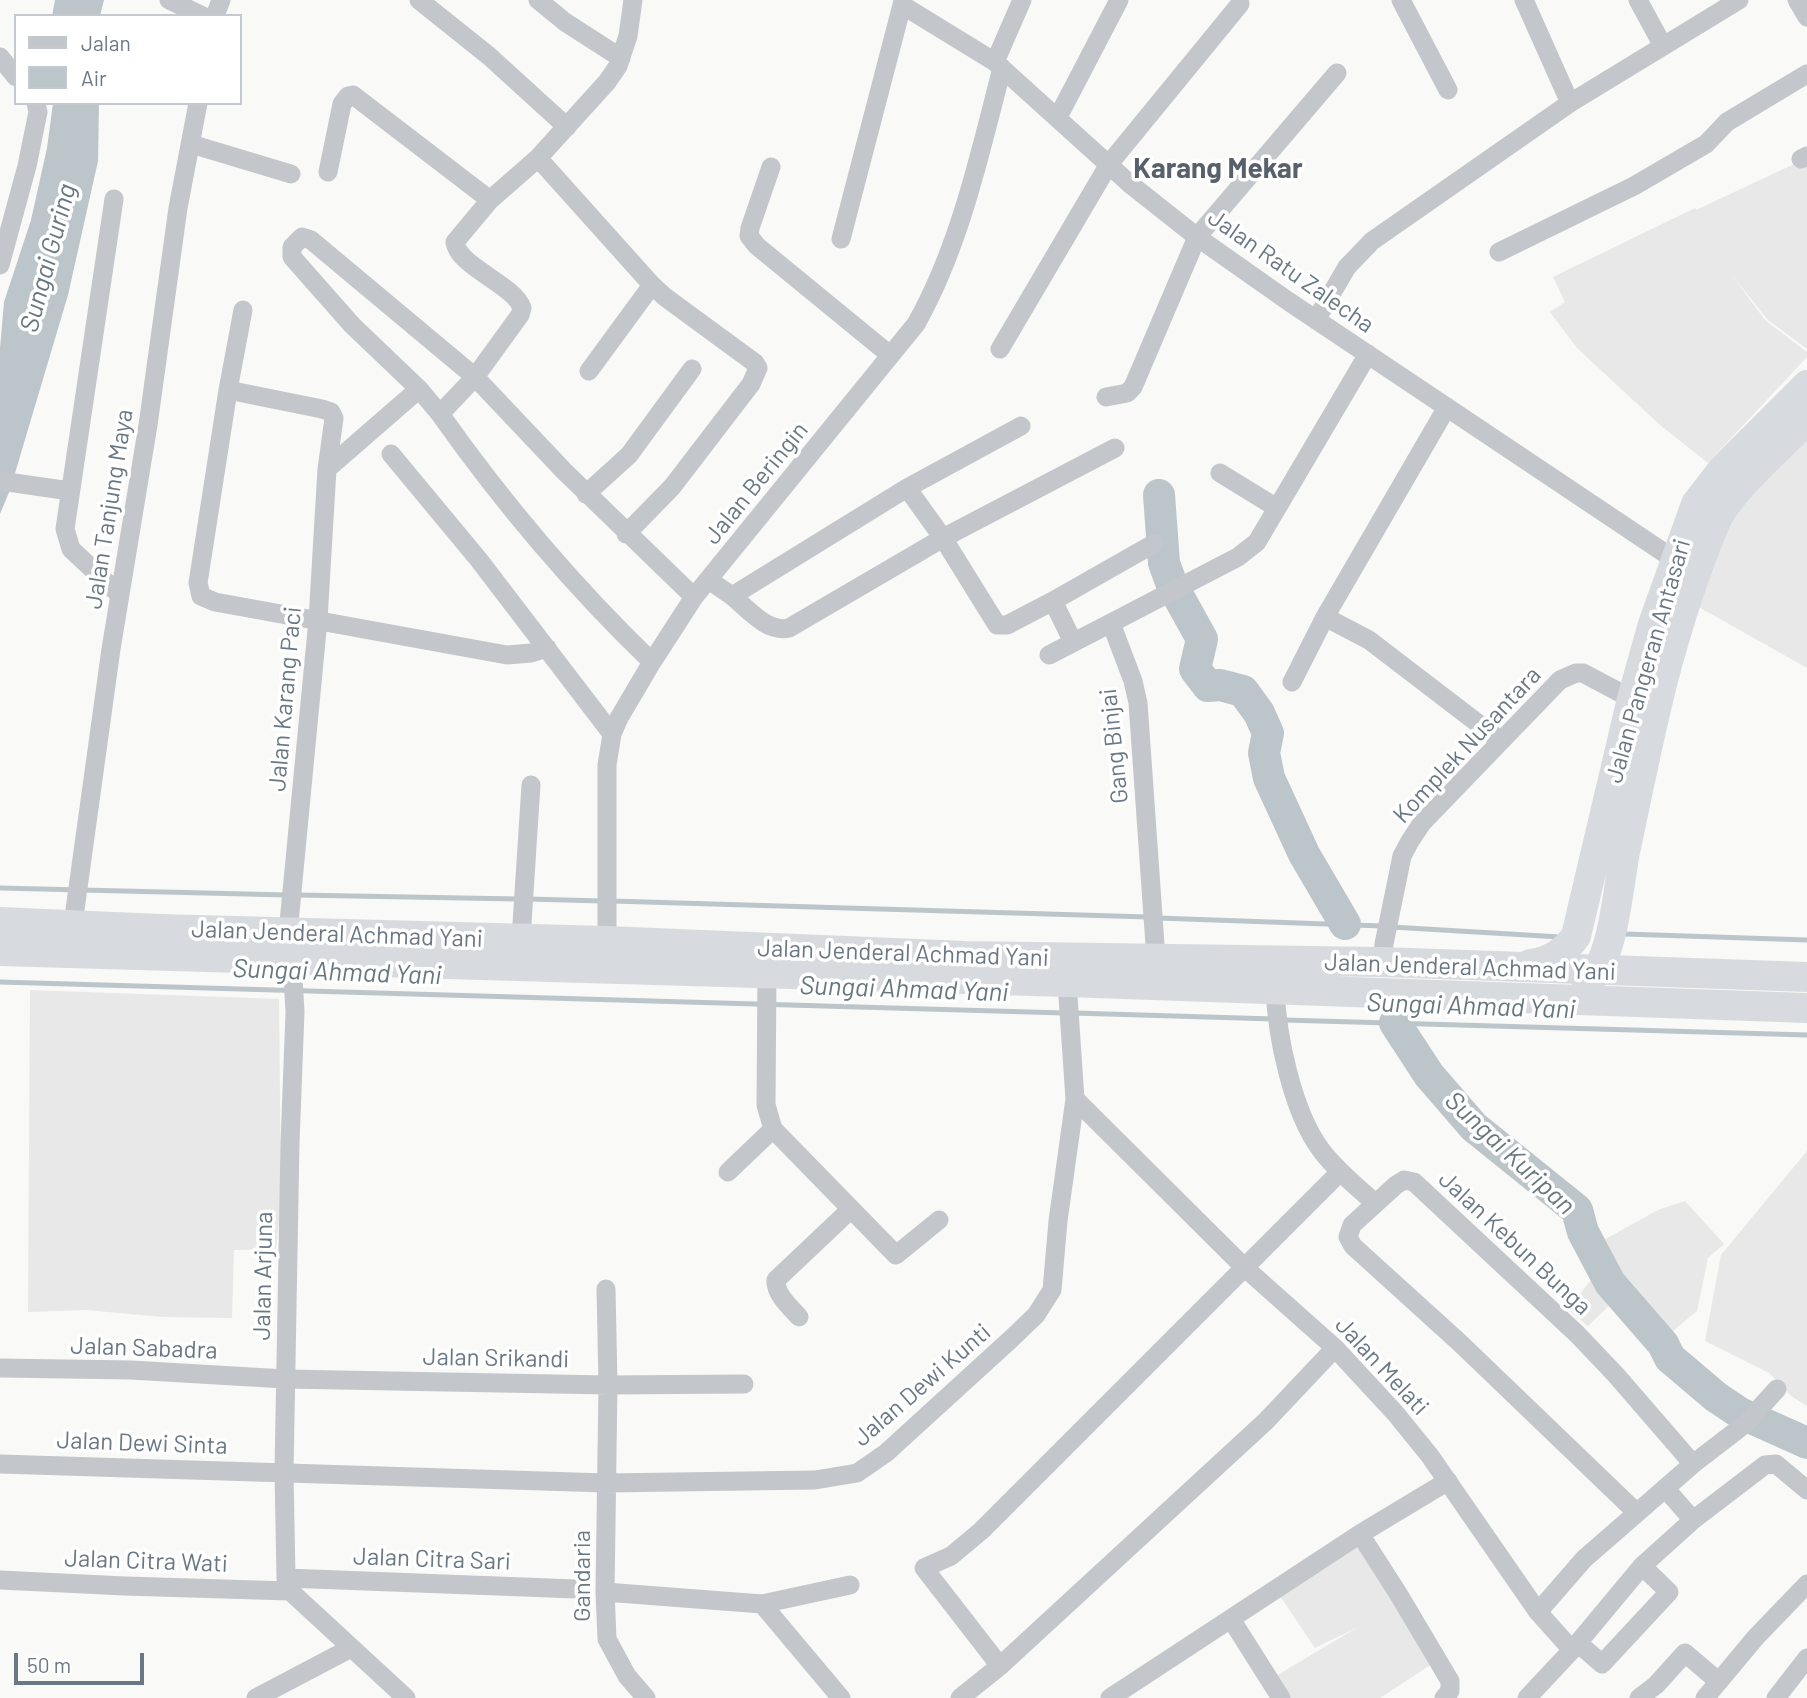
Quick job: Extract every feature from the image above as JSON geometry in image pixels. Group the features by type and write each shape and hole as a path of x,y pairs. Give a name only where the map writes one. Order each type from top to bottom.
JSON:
{"highway":[{"name":"Jalan Pangeran Antasari","path":"1597,971 1611,935 1626,848 1663,680 1665,627 1675,560 1696,504 1707,487 1807,385"},
{"name":"Jalan Pangeran Antasari","path":"1518,967 1557,956 1576,936 1632,699 1720,513 1807,420"},
{"name":"Jalan Jenderal Achmad Yani","path":"0,922 74,916 159,942"},
{"name":"Jalan Jenderal Achmad Yani","path":"290,947 521,930 607,941 764,980 1156,959 1382,962 1807,977"},
{"name":"Jalan Jenderal Achmad Yani","path":"0,951 159,942 290,947 1069,1002 1277,1008 1554,999 1807,1008"},
{"path":"1554,999 1583,986 1597,971"}],"street":[{"path":"169,0 199,14"},
{"path":"419,0 489,56 567,127"},
{"path":"538,0 565,22 621,58"},
{"path":"440,414 475,377 522,311 518,299 483,273 455,247 455,242 490,200 538,158 607,82 621,58 631,25 633,0"},
{"name":"Jalan Beringin","path":"607,941 607,765 612,734 630,698 694,597 916,324 925,308 951,246 999,69 1022,0"},
{"path":"1058,117 1119,0"},
{"path":"1401,0 1448,90"},
{"path":"1524,0 1570,103"},
{"path":"1638,0 1663,46"},
{"path":"1316,320 1347,267 1372,241 1570,103 1739,0"},
{"path":"1797,0 1807,17"},
{"path":"841,239 903,3"},
{"name":"Jalan Ratu Zalecha","path":"903,3 968,44 1058,117 1130,184 1197,237 1316,320 1675,560"},
{"path":"1000,349 1109,164 1240,4"},
{"path":"0,57 14,74"},
{"path":"1106,397 1127,393 1133,387 1197,237 1337,73"},
{"path":"1499,252 1634,187 1706,144 1727,122 1807,74"},
{"path":"328,172 342,103 348,96 353,95 490,200"},
{"path":"1,254 27,166 38,112 36,105"},
{"name":"Jalan Tanjung Maya","path":"74,916 178,208 198,105"},
{"path":"191,144 291,174"},
{"path":"538,158 665,298 755,362 758,370 751,384 672,487 626,534"},
{"path":"771,167 750,228 751,240 890,355"},
{"path":"114,199 65,529 71,549 120,595"},
{"path":"652,662 603,615 555,561 419,389 352,325 292,257 292,247 300,238 311,240 475,377 586,494 694,597"},
{"path":"589,371 652,285"},
{"path":"243,310 228,390 198,592 201,596 210,601 507,655 531,653 547,648"},
{"path":"1049,655 1250,549 1262,534 1368,354"},
{"path":"586,494 628,455 692,369"},
{"path":"327,469 419,389"},
{"name":"Jalan Karang Paci","path":"228,390 331,412 334,418 327,469 318,620 292,891 290,947"},
{"path":"1292,682 1325,617 1447,407"},
{"path":"733,596 907,488 1021,426"},
{"path":"709,580 768,625 775,629 789,628 943,538 1115,449"},
{"path":"391,454 479,561 612,734"},
{"path":"1220,473 1277,508"},
{"path":"1,481 71,491"},
{"path":"907,488 943,538 997,625 1007,625 1053,601 1156,542"},
{"path":"1053,601 1073,642"},
{"path":"1325,617 1369,640 1501,741"},
{"name":"Gang Binjai","path":"1111,623 1133,681 1138,703 1156,959"},
{"name":"Komplek Nusantara","path":"1382,962 1402,856 1422,823 1560,680 1576,673 1591,676 1632,699"},
{"path":"521,930 531,785"},
{"name":"Jalan Arjuna","path":"288,1584 284,1472 285,1379 295,1012 290,947"},
{"path":"764,980 766,1105 773,1129 896,1255 939,1220"},
{"name":"Jalan Dewi Kunti","path":"284,1472 606,1483 815,1480 857,1472 886,1453 1011,1339 1046,1302 1052,1290 1058,1221 1075,1099 1069,1002"},
{"path":"1277,1008 1288,1072 1308,1126 1319,1147 1340,1172 1375,1203"},
{"name":"Jalan Melati","path":"1075,1099 1244,1268 1335,1349 1396,1414 1448,1481 1538,1612 1575,1646 1603,1663 1669,1592 1642,1566"},
{"path":"728,1172 773,1129"},
{"path":"1000,1666 925,1568 951,1556 974,1537 1340,1172"},
{"name":"Jalan Kebun Bunga","path":"1636,1512 1460,1343 1353,1246 1348,1237 1349,1231 1375,1203 1400,1182 1414,1182 1577,1334 1693,1464"},
{"path":"799,1317 779,1293 775,1286 776,1280 850,1209"},
{"path":"606,1289 606,1483"},
{"path":"960,1698 1000,1666 1266,1421 1335,1349"},
{"name":"Jalan Sabadra","path":"0,1368 131,1370 285,1379"},
{"name":"Jalan Srikandi","path":"285,1379 608,1385 744,1384"},
{"path":"1538,1612 1584,1559 1636,1512 1751,1418 1777,1389"},
{"path":"1527,1698 1642,1566 1693,1520 1769,1463 1781,1466 1807,1490"},
{"name":"Jalan Dewi Sinta","path":"0,1464 284,1472"},
{"path":"1110,1698 1139,1691 1231,1619 1360,1534 1448,1481"},
{"name":"Gandaria","path":"606,1483 607,1639 627,1676 646,1698"},
{"path":"1665,1488 1693,1520"},
{"path":"1360,1534 1450,1681 1450,1690 1444,1698"},
{"name":"Jalan Citra Wati","path":"0,1580 125,1586 288,1584"},
{"path":"288,1584 351,1648 406,1698"},
{"name":"Jalan Citra Sari","path":"288,1584 576,1589"},
{"path":"1705,1698 1807,1584"},
{"path":"605,1592 762,1604 850,1585"},
{"path":"762,1604 841,1698"},
{"path":"1231,1619 1281,1698"},
{"path":"256,1698 351,1648"},
{"path":"1639,1698 1656,1685 1685,1653 1718,1681"},
{"path":"1776,1698 1807,1658"}],"shaded area":[{"path":"1807,158 1807,349 1768,320 1731,274 1765,320 1807,352 1807,357 1708,463 1660,425 1577,348 1550,312 1565,302 1553,277 1695,208 1696,210"},
{"path":"1807,434 1807,668 1697,606 1718,537 1759,481"},
{"path":"30,990 279,999 281,1201 276,1249 234,1250 232,1318 163,1317 86,1310 28,1312"},
{"path":"1807,1151 1807,1406 1791,1396 1769,1373 1705,1341 1721,1255"},
{"path":"1685,1201 1724,1244 1708,1258 1697,1311 1662,1340 1622,1293 1588,1326 1567,1309 1597,1273 1602,1241 1658,1210"},
{"path":"1363,1541 1432,1664 1380,1698 1284,1698 1271,1679 1358,1627 1315,1648 1278,1593"}],"water":[{"path":"55,0 104,0 100,14 52,14"},
{"name":"Sungai Guring","path":"53,105 99,105 98,161 68,295 10,490 0,514 0,348 4,302 31,220 47,148"}],"waterway":[{"path":"1159,495 1164,563 1172,585 1202,639 1195,669 1208,686 1220,685 1243,691 1259,713 1268,733 1264,753 1269,778 1304,854 1345,924"},
{"name":"Sungai Ahmad Yani","path":"0,888 287,895"},
{"name":"Sungai Ahmad Yani","path":"297,895 518,899"},
{"name":"Sungai Ahmad Yani","path":"528,899 602,901"},
{"name":"Sungai Ahmad Yani","path":"612,901 1148,917"},
{"name":"Sungai Ahmad Yani","path":"1158,918 1382,926"},
{"name":"Sungai Ahmad Yani","path":"1392,927 1560,937"},
{"name":"Sungai Ahmad Yani","path":"1625,934 1807,940"},
{"name":"Sungai Ahmad Yani","path":"0,982 1064,1013"},
{"name":"Sungai Ahmad Yani","path":"1074,1013 1274,1019"},
{"name":"Sungai Ahmad Yani","path":"1284,1020 1807,1035"},
{"name":"Sungai Kuripan","path":"1395,1023 1429,1075 1474,1127 1577,1210 1583,1232 1610,1283 1663,1344 1670,1358 1716,1397 1740,1413 1807,1443"}],"district":[{"name":"Karang Mekar","path":"1218,169"}]}
